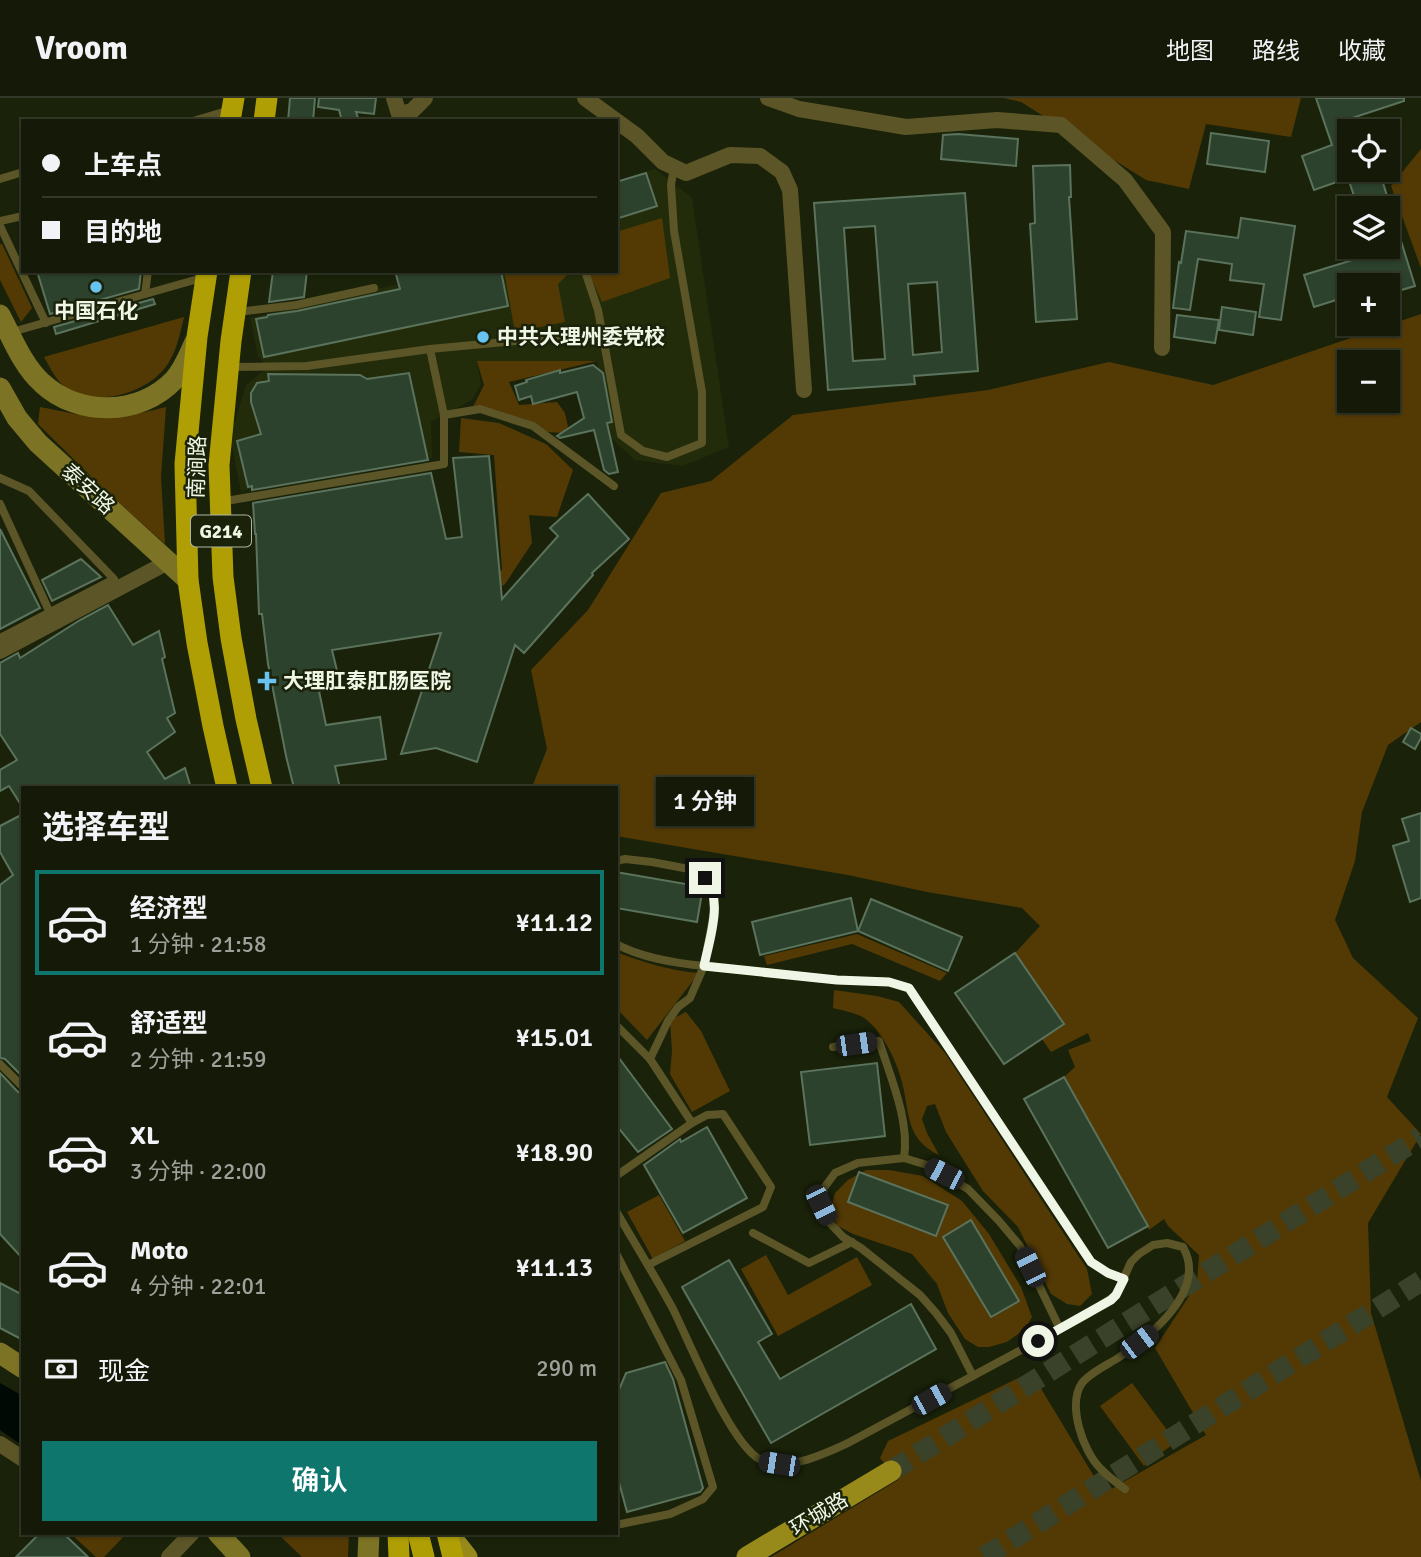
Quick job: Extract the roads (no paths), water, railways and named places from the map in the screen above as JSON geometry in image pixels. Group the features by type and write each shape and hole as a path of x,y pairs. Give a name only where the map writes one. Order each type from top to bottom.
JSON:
{"highway":[{"path":"264,119 268,98"},
{"name":"南涧路","path":"241,273 219,465 223,577 231,638 262,786"},
{"name":"南涧路","path":"207,274 197,337 185,464 188,580 197,643 227,786"},
{"path":"398,1535 399,1557"},
{"path":"418,1535 424,1557"},
{"path":"448,1535 453,1557"}],"main road":[{"path":"5,324 30,369 42,383 74,402 91,407 131,405 164,389 179,373 197,337"},
{"name":"泰安路","path":"3,402 38,443 188,580"},
{"path":"0,1353 21,1367"},
{"name":"环城路","path":"747,1557 891,1471"},
{"path":"220,1535 240,1557"},
{"path":"368,1557 369,1535"},
{"path":"449,1535 467,1557"}],"street":[{"path":"394,98 401,118 425,98"},
{"path":"585,98 614,119"},
{"path":"768,98 799,109 906,127 997,120 1061,125 1125,180 1163,232 1162,348"},
{"path":"618,122 637,136 663,162 685,173 730,156 760,156 782,172 790,190 804,390"},
{"path":"0,651 168,562"},
{"path":"0,1444 21,1458"},
{"path":"169,1557 190,1535"}],"lane":[{"path":"200,119 232,109"},
{"path":"586,273 598,310 621,435 643,451 667,457 702,443 702,392 674,231 671,185 674,167"},
{"path":"0,179 21,173"},
{"path":"21,217 0,223 21,269"},
{"path":"23,273 46,323"},
{"path":"145,294 148,273"},
{"path":"5,324 46,323 207,274"},
{"path":"235,313 296,305 374,288"},
{"path":"229,367 307,366 430,349 603,334"},
{"path":"220,502 444,464 444,415 430,349"},
{"path":"444,415 480,409 533,426 614,486"},
{"path":"0,478 29,491 114,579 0,639"},
{"path":"0,504 50,613"},
{"path":"618,861 638,860 689,869 712,885 715,907 704,966 690,998 678,1007 668,1021 650,1059"},
{"path":"618,945 628,951 678,963 837,980 889,982 909,988 1091,1262 1124,1279"},
{"path":"618,1028 650,1059 692,1123"},
{"path":"833,1047 879,1041 900,1105 906,1145 904,1158"},
{"path":"0,1064 21,1085"},
{"path":"618,1175 692,1123 707,1115 723,1114 771,1187 763,1207 648,1265"},
{"path":"973,1376 951,1333 936,1312 920,1295 842,1237 829,1222 821,1205 824,1188 835,1173 858,1163 904,1158 927,1166 968,1189 1020,1246 1059,1329"},
{"path":"618,1214 672,1307 729,1424 749,1451 762,1461 779,1464 817,1457 848,1443 1111,1300 1131,1262 1153,1245 1167,1243 1183,1247 1187,1255 1186,1283 1172,1311 1157,1328 1084,1381 1078,1391 1078,1424 1086,1447 1099,1468 1125,1489"},
{"path":"752,1233 809,1263 852,1242"},
{"path":"618,1257 681,1380 713,1487 703,1499 670,1514 618,1525"}],"tunnel":[{"path":"891,1471 1421,1137"},
{"path":"984,1557 1421,1281"}],"place":[{"name":"中国石化","path":"96,287"},
{"name":"中共大理州委党校","path":"483,337"},
{"name":"大理肛泰肛肠医院","path":"267,681"}]}
